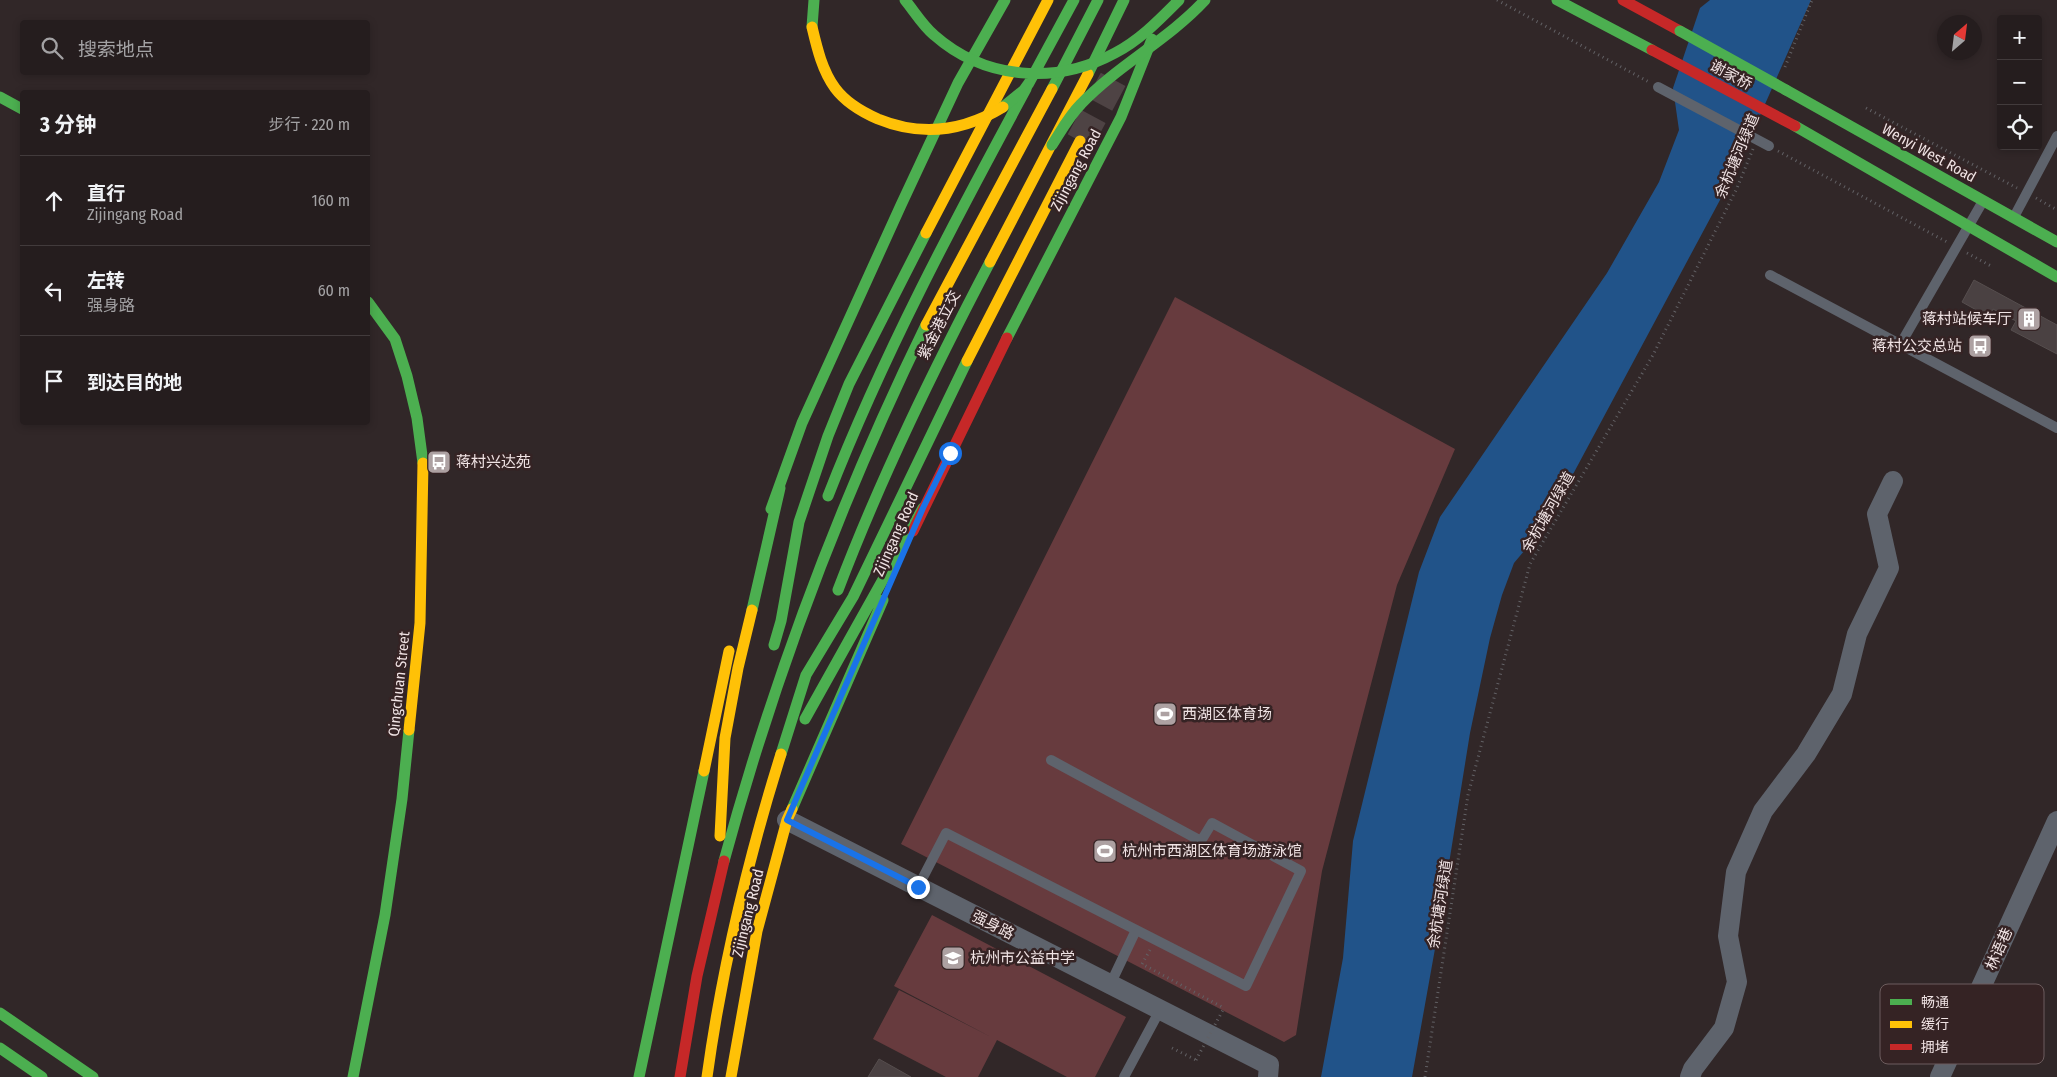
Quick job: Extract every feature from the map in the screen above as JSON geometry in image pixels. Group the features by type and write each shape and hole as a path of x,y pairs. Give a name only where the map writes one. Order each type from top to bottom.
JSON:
{"main road":[{"path":"814,0 812,27 817,51 832,84 841,96 862,111 903,129 928,132 962,127 991,115 1026,89"},
{"path":"905,0 925,28 955,53 991,68 1037,75 1070,71 1091,65 1118,53 1141,38 1161,21 1180,0"},
{"path":"748,576 759,538 780,488 802,423 958,83 1005,0"},
{"path":"781,621 799,522 828,436 849,384 902,277 1048,0"},
{"path":"823,509 846,446 922,284 1074,0"},
{"path":"680,1077 700,962 718,885 755,752 804,608 858,469 904,370 1098,0"},
{"name":"紫金港立交","path":"806,675 872,502 906,425 1052,145 1124,0"},
{"name":"Zijingang Road","path":"731,1077 757,931 787,820 923,508 1024,303 1120,117 1168,0"},
{"path":"1052,145 1070,117 1085,100 1120,69 1171,31 1205,0"},
{"name":"谢家桥","path":"1557,0 1795,126 1969,226"},
{"name":"谢家桥","path":"1623,0 1786,90"},
{"name":"Wenyi West Road","path":"1786,90 2057,242"},
{"path":"0,98 20,108"},
{"path":"776,770 806,675 853,597 957,380 1080,141"},
{"path":"1969,226 2057,277"},
{"name":"Qingchuan Street","path":"354,1077 385,915 402,799 420,623 424,466 417,418 407,376 394,339 370,305"},
{"path":"718,885 725,738 738,668 780,488"},
{"path":"776,770 923,508"},
{"path":"770,657 781,621 806,556"},
{"path":"639,1077 730,643"},
{"path":"755,752 762,694"},
{"name":"Zijingang Road","path":"707,1077 713,1032 732,939 776,770"},
{"path":"0,1013 93,1077"},
{"path":"0,1048 42,1077"}],"street":[{"path":"1690,1077 1693,1069 1724,1028 1737,982 1728,936 1736,872 1764,810 1806,754 1842,694 1856,634 1889,568 1877,514 1893,481"},
{"name":"强身路","path":"787,820 1268,1065 1268,1077"},
{"name":"林语巷","path":"1983,984 2057,821"},
{"name":"林语巷","path":"1940,1077 1946,1064"}],"lane":[{"path":"1658,87 1769,146"},
{"path":"2014,218 2057,136"},
{"path":"1900,345 1983,200"},
{"path":"1770,274 2057,428"},
{"path":"918,887 946,833 1246,986 1300,871 1212,823 1201,841 1051,760"},
{"path":"1110,984 1136,930"},
{"path":"1124,1077 1160,1010"}],"path":[{"path":"1497,0 1658,87"},
{"path":"1784,69 1812,0"},
{"path":"1862,106 2057,210"},
{"name":"余杭塘河绿道","path":"1425,1077 1468,795 1530,564 1653,355 1738,188 1755,142"},
{"path":"1769,146 1998,270"},
{"path":"1156,940 1142,964 1224,1008 1196,1060 1172,1048"}],"shaded area":[{"name":"西湖区体育场","path":"1175,297 1455,449 1397,585 1322,871 1296,1035 1284,1042 901,844"},
{"name":"杭州市公益中学","path":"932,915 1126,1017 1095,1077 1067,1077 997,1040 978,1077 946,1077 873,1039 899,990 991,1037 894,986"}],"water":[{"path":"1710,0 1811,0 1735,172 1564,491 1540,532 1514,563 1502,595 1490,638 1470,733 1438,932 1412,1077 1321,1077 1343,958 1353,841 1419,572 1440,517 1607,273 1659,182 1679,130 1673,88 1700,8"}],"building":[{"name":"蒋村站候车厅","path":"1974,280 2057,325 2057,354 2011,330 2016,321 1993,309 1989,317 1962,302"},
{"path":"879,1059 911,1077 868,1077"}],"tunnel":[{"path":"1080,141 1116,74"}],"traffic: fast":[{"path":"812,27 814,0"},
{"path":"905,0 922,23 954,50 998,69 1021,73 1069,70 1115,53 1141,36 1179,0"},
{"path":"771,509 802,423 901,205 958,83 1005,0"},
{"path":"1003,107 1024,90 1029,83 1074,0"},
{"path":"1052,89 1098,0"},
{"path":"1088,74 1124,0"},
{"path":"1052,145 1065,124 1095,90 1175,28 1205,0"},
{"path":"1557,0 1652,50"},
{"path":"1680,31 1786,90"},
{"path":"1007,338 1121,117 1152,39"},
{"path":"828,496 849,443 896,340 946,239 1026,89"},
{"path":"1786,90 2057,242"},
{"path":"0,97 20,108"},
{"path":"1795,126 2057,277"},
{"path":"774,645 781,621 799,522 828,436 849,384 926,233"},
{"path":"838,590 890,465 990,262"},
{"path":"370,305 395,339 407,376 417,418 423,463"},
{"path":"724,861 765,724 812,589 866,455 926,325"},
{"path":"781,754 806,675 853,597 967,361"},
{"path":"752,610 780,488"},
{"path":"805,719 923,508"},
{"path":"792,809 883,600"},
{"path":"353,1077 385,915 402,799 409,730"},
{"path":"639,1077 704,771"},
{"path":"0,1013 93,1077"},
{"path":"0,1048 42,1077"}],"traffic: slow":[{"path":"926,233 1048,0"},
{"path":"812,27 823,66 835,88 855,106 878,119 894,125 911,128 942,129 973,122 1003,107"},
{"path":"990,262 1088,74"},
{"path":"926,325 1052,89"},
{"path":"967,361 1080,141"},
{"path":"409,730 420,623 423,463"},
{"path":"720,836 725,738 738,668 752,610"},
{"path":"704,771 729,651"},
{"path":"707,1077 720,995 737,914 781,754"},
{"path":"731,1077 757,931 787,820 792,809"}],"traffic: jam":[{"path":"1623,0 1680,31"},
{"path":"1652,50 1795,126"},
{"path":"913,531 1007,338"},
{"path":"680,1077 697,976 724,861"}],"place":[{"name":"蒋村站候车厅","path":"2029,319"},
{"name":"蒋村公交总站","path":"1980,346"},
{"name":"蒋村兴达苑","path":"439,462"},
{"name":"西湖区体育场","path":"1165,714"},
{"name":"杭州市西湖区体育场游泳馆","path":"1105,851"},
{"name":"杭州市公益中学","path":"953,958"}],"route":[{"path":"918,887 787,820 923,508 950,453"}]}
